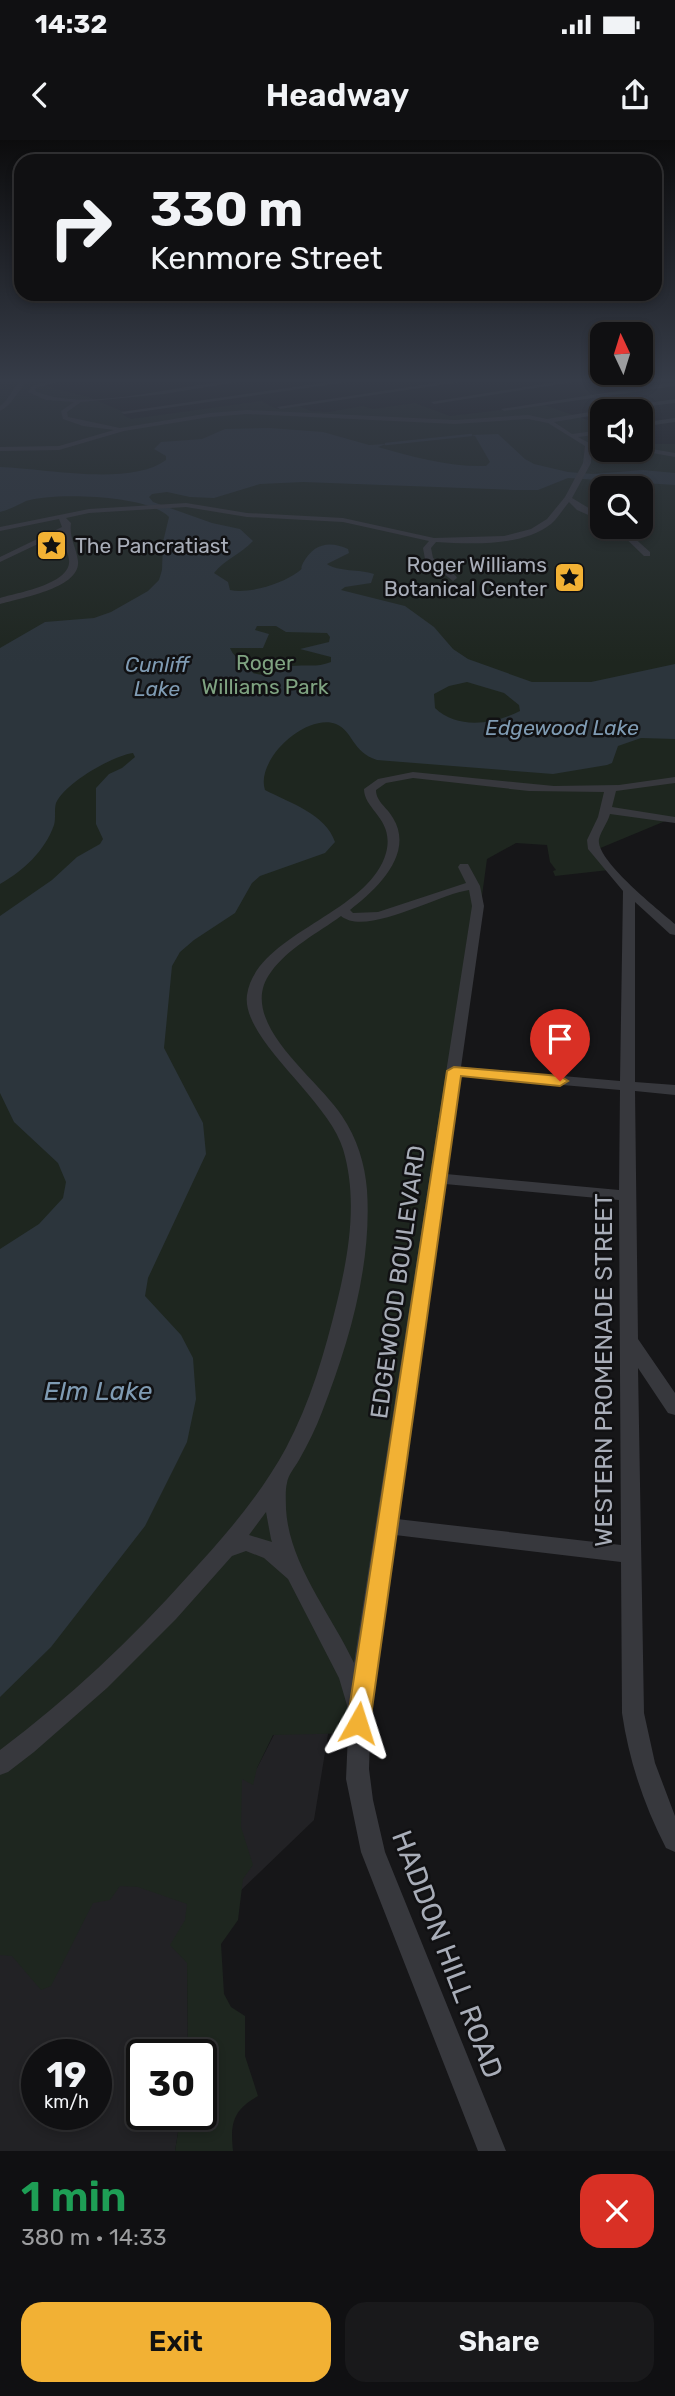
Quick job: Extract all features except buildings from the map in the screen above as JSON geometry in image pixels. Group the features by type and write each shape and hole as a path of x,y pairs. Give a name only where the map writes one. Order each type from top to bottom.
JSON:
{"street":[{"path":"0,529 60,516 176,505 199,506 255,516 343,520 434,540 485,541 529,533 550,521 568,498 579,475"},
{"path":"568,498 590,513"},
{"path":"0,601 53,586 71,573 75,565 65,536 67,523 60,516"},
{"path":"0,561 66,528"},
{"path":"631,539 647,554"},
{"path":"434,540 428,548 429,559 453,578"},
{"path":"0,1765 53,1723 126,1657 227,1549 279,1475 309,1419 344,1315 356,1242 357,1179 352,1152 340,1125 324,1100 265,1032 255,1013 253,998 257,982 272,959 343,911 374,882 391,853 390,823 369,795 370,789 381,782 422,775 532,788 611,788 675,780"},
{"path":"611,788 593,846 611,872 629,891 675,931"},
{"path":"606,810 675,820"},
{"name":"EDGEWOOD BOULEVARD","path":"359,1706 478,906 474,886 464,867"},
{"path":"343,911 350,917 375,917 462,887 474,886"},
{"name":"WESTERN PROMENADE STREET","path":"629,891 627,1196 633,1713 640,1760 656,1805 675,1840"},
{"path":"628,917 654,913 675,914"},
{"path":"454,1071 675,1090"},
{"path":"438,1178 627,1196"},
{"path":"630,1342 675,1408"},
{"name":"HADDON HILL ROAD","path":"279,1475 277,1513 298,1580"},
{"path":"387,1526 630,1555"},
{"name":"HADDON HILL ROAD","path":"227,1549 248,1543 263,1546 281,1560 298,1580 333,1643 359,1706 357,1769 373,1853 492,2151"}],"shaded area":[{"path":"279,1725 329,1728 314,1820 183,1946 187,1962 188,2039 126,2039 126,2130 178,2130 175,2151 0,2151 0,1937 257,1768"}],"green space":[{"name":"Roger Williams Park","path":"0,475 675,475 675,817 598,849 609,870 555,876 553,871 556,870 550,862 547,845 516,843 487,859 360,1733 273,1735 257,1768 253,1785 242,1779 241,1827 253,1865 243,1879 238,1920 221,1944 224,1994 231,2007 245,2016 245,2056 258,2096 243,2107 235,2118 233,2151 175,2151 178,2130 217,2130 217,2039 188,2039 187,1963 170,1945 185,1920 187,1904 138,1887 120,1886 110,1900 93,1903 51,1986 41,1990 12,1956 0,1955"}],"water":[{"path":"0,475 675,475 675,485 653,484 653,476 568,478 538,490 303,482 260,484 214,498 167,492 149,497 153,502 212,523 240,529 253,541 214,573 228,582 230,590 256,589 283,580 301,569 307,557 317,548 328,544 341,546 348,549 349,553 327,564 374,574 371,583 341,590 405,606 434,627 453,649 468,659 532,682 591,682 675,664 675,739 641,738 618,746 612,763 553,774 377,760 362,752 342,727 324,722 298,732 275,753 264,778 265,790 315,817 324,824 335,842 325,853 260,876 252,883 235,913 194,940 180,952 172,966 164,1048 203,1123 206,1154 148,1278 145,1296 181,1335 193,1358 196,1399 187,1442 145,1526 51,1647 0,1697 0,1249 39,1224 63,1198 66,1182 58,1163 14,1122 0,1093 0,916 52,880 77,857 100,844 103,839 96,824 96,788 109,774 135,757 133,753 113,759 69,787 56,803 54,825 39,852 17,873 0,884 0,648 45,622 94,618 111,612 148,591 159,580 162,570 163,542 169,517 142,504 100,497 39,498 0,512","holes":["257,626 276,626 286,632 327,633 329,642 300,649 331,657 331,662 291,666 260,675 253,673 230,648 263,648 269,634 255,630","467,682 504,693 519,705 520,711 510,716 488,722 465,722 454,720 435,708 434,694 449,686"]}],"place":[{"name":"The Pancratiast","path":"52,546"},
{"name":"Roger Williams Botanical Center","path":"570,577"}],"route":[{"path":"358,1723 454,1071 560,1081"}],"water label":[{"name":"Cunliff Lake","path":"157,677"},
{"name":"Edgewood Lake","path":"562,728"},
{"name":"Elm Lake","path":"98,1391"}]}
